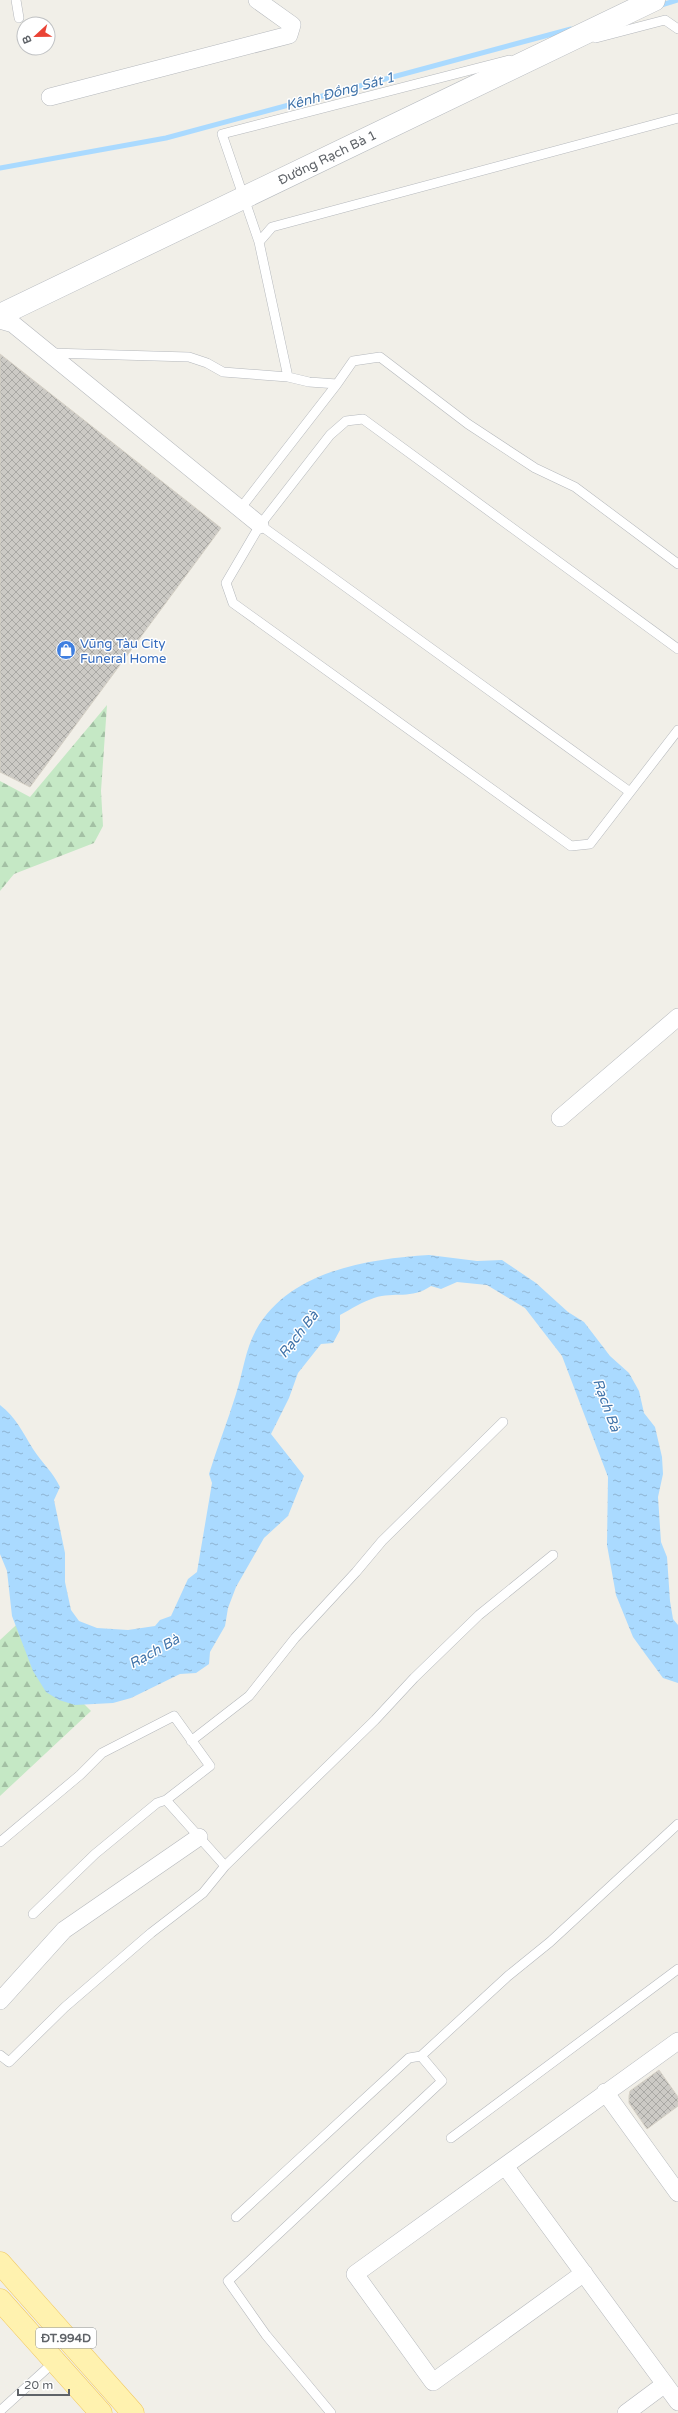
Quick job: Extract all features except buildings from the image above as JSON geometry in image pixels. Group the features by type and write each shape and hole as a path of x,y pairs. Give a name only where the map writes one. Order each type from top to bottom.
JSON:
{"main road":[{"name":"ĐT.994D","path":"0,2263 133,2413"},
{"name":"ĐT.994D","path":"0,2300 101,2413"}],"street":[{"path":"50,97 289,35 292,25 257,0"},
{"name":"Đường Rạch Bà 1","path":"0,315 654,0"},
{"path":"0,320 13,324 260,525"},
{"path":"560,1118 678,1017"},
{"path":"0,2001 64,1930 199,1837"},
{"path":"584,2273 433,2382 355,2274 605,2092 678,2041"},
{"path":"605,2092 678,2193"},
{"path":"505,2166 678,2402"},
{"path":"626,2413 665,2384"}],"lane":[{"path":"16,0 20,16"},
{"path":"288,377 259,242 242,198 222,134 665,20 678,29"},
{"path":"259,242 272,227 678,118"},
{"path":"47,353 190,357 207,363 222,372 288,377 309,382 337,384"},
{"path":"240,509 337,384 353,361 380,357 468,424 535,468 575,487 678,564"},
{"path":"678,649 363,419 346,421 330,435 260,525 226,583 233,603 571,846 590,844 678,730"},
{"path":"260,525 630,792"},
{"path":"191,1741 249,1696 295,1638 356,1572 382,1541 503,1422"},
{"path":"0,2055 9,2062 65,2007 151,1933 203,1893 225,1866 375,1720 414,1678 479,1614 553,1555"},
{"path":"0,1842 80,1775 102,1753 174,1716 210,1766 166,1800 157,1803 95,1854 33,1914"},
{"path":"166,1800 225,1866"},
{"path":"236,2218 409,2058 421,2056 508,1976 550,1942 678,1824"},
{"path":"451,2138 678,1968"},
{"path":"331,2413 266,2335 228,2281 442,2081 421,2056"},
{"path":"0,2411 54,2362"}],"green space":[{"path":"107,705 101,791 103,826 94,843 14,874 0,891 0,781 30,797"},
{"path":"27,1615 64,1684 91,1711 0,1796 0,1640"}],"water":[{"name":"Rạch Bà","path":"429,1255 477,1261 502,1260 536,1283 568,1312 584,1322 610,1356 629,1373 639,1391 644,1413 655,1427 662,1457 663,1474 658,1497 661,1542 667,1557 670,1601 673,1619 678,1625 678,1683 663,1678 633,1637 616,1595 607,1545 608,1477 562,1356 525,1308 487,1285 457,1282 441,1289 431,1286 417,1293 389,1295 374,1298 340,1315 340,1330 333,1343 321,1344 298,1373 289,1398 271,1434 304,1476 288,1516 264,1538 236,1587 228,1608 225,1626 210,1652 209,1664 196,1673 180,1674 131,1698 113,1703 75,1705 59,1700 46,1692 33,1671 12,1616 7,1571 0,1554 0,1405 15,1420 33,1449 60,1487 54,1500 65,1553 65,1582 71,1610 79,1621 97,1628 128,1630 155,1626 160,1620 171,1616 188,1579 197,1572 212,1483 209,1474 233,1404 249,1345 256,1330 270,1310 288,1294 309,1281 332,1272 380,1260"}],"waterway":[{"name":"Kênh Đồng Sát 1","path":"658,6 678,0"},
{"name":"Kênh Đồng Sát 1","path":"0,168 166,138 571,29"}],"place":[{"name":"Vũng Tàu City Funeral Home","path":"66,650"}]}
